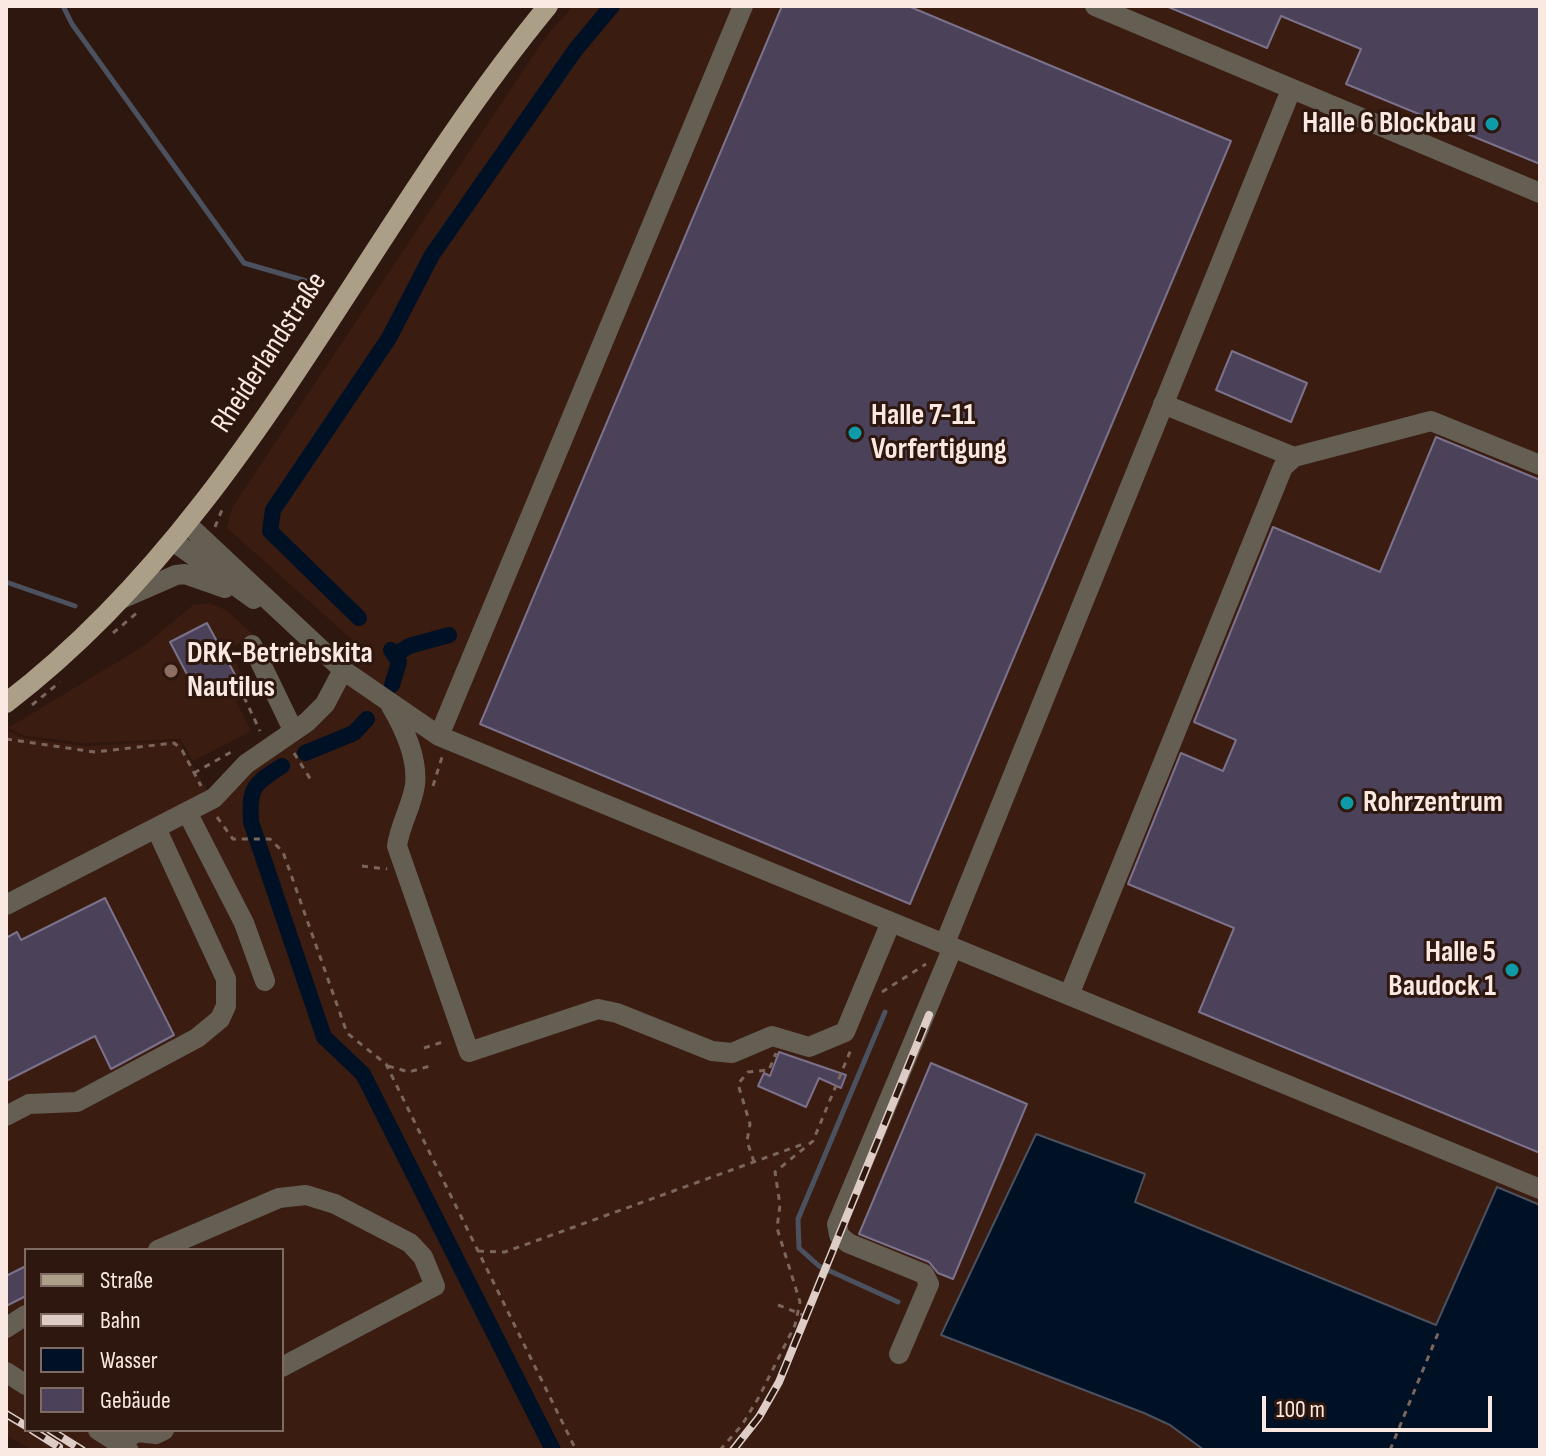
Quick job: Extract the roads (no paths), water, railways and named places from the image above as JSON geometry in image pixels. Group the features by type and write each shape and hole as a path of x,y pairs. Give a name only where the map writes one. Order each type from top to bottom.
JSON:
{"main road":[{"name":"Rheiderlandstraße","path":"6,703 60,658 121,599 173,541 227,473 474,103 548,6"}],"street":[{"path":"439,736 743,6"},
{"path":"1095,6 1540,193"},
{"path":"899,1354 929,1284 924,1274 848,1243 839,1235 837,1224 1291,90"},
{"path":"1163,404 1294,457"},
{"path":"1069,995 1283,467 1294,457 1431,421 1540,465"},
{"path":"187,524 343,670 439,736 1540,1189"},
{"path":"173,541 304,633"},
{"path":"121,599 152,583 185,574 247,595"},
{"path":"252,645 292,738"},
{"path":"6,905 209,801 246,764 292,738 325,704 343,670"},
{"path":"389,703 400,721 415,765 415,786 397,846 469,1052 598,1009 617,1013 712,1051 732,1053 772,1036 809,1047 845,1032 891,922"},
{"path":"187,812 244,923 265,981"},
{"path":"6,1116 29,1104 77,1102 197,1038 220,1019 226,1006 226,979 156,828"},
{"path":"163,1248 279,1198 306,1195 335,1204 398,1235 423,1257 435,1286 284,1366"},
{"path":"6,1328 24,1316"},
{"path":"6,1372 24,1384"},
{"path":"101,1432 124,1447"},
{"path":"137,1432 160,1432"}],"water":[{"path":"1036,1134 1145,1174 1135,1202 1436,1325 1497,1187 1540,1205 1540,1450 1204,1450 1170,1425 1144,1413 941,1335"}],"waterway":[{"path":"63,6 72,24 244,263 320,285"},
{"path":"359,618 270,531 273,510 389,338 432,255 576,49 612,6"},
{"path":"6,582 75,606"},
{"path":"395,655 409,646 449,635"},
{"path":"391,650 399,662 392,685"},
{"path":"305,753 354,733 367,719"},
{"path":"282,766 255,788 251,801 251,822 324,1037 363,1074 553,1450"},
{"path":"885,1012 798,1219 799,1248 819,1266 898,1302"}],"railway":[{"path":"733,1450 759,1417 779,1382 929,1015"},
{"path":"6,1414 24,1425"},
{"path":"35,1432 59,1447"},
{"path":"53,1432 82,1450"}],"place":[{"name":"Halle 6 Blockbau","path":"1492,124"},
{"name":"Halle 7-11 Vorfertigung","path":"855,433"},
{"name":"DRK-Betriebskita Nautilus","path":"171,671"},
{"name":"Rohrzentrum","path":"1347,803"},
{"name":"Halle 5 Baudock 1","path":"1512,970"}]}
